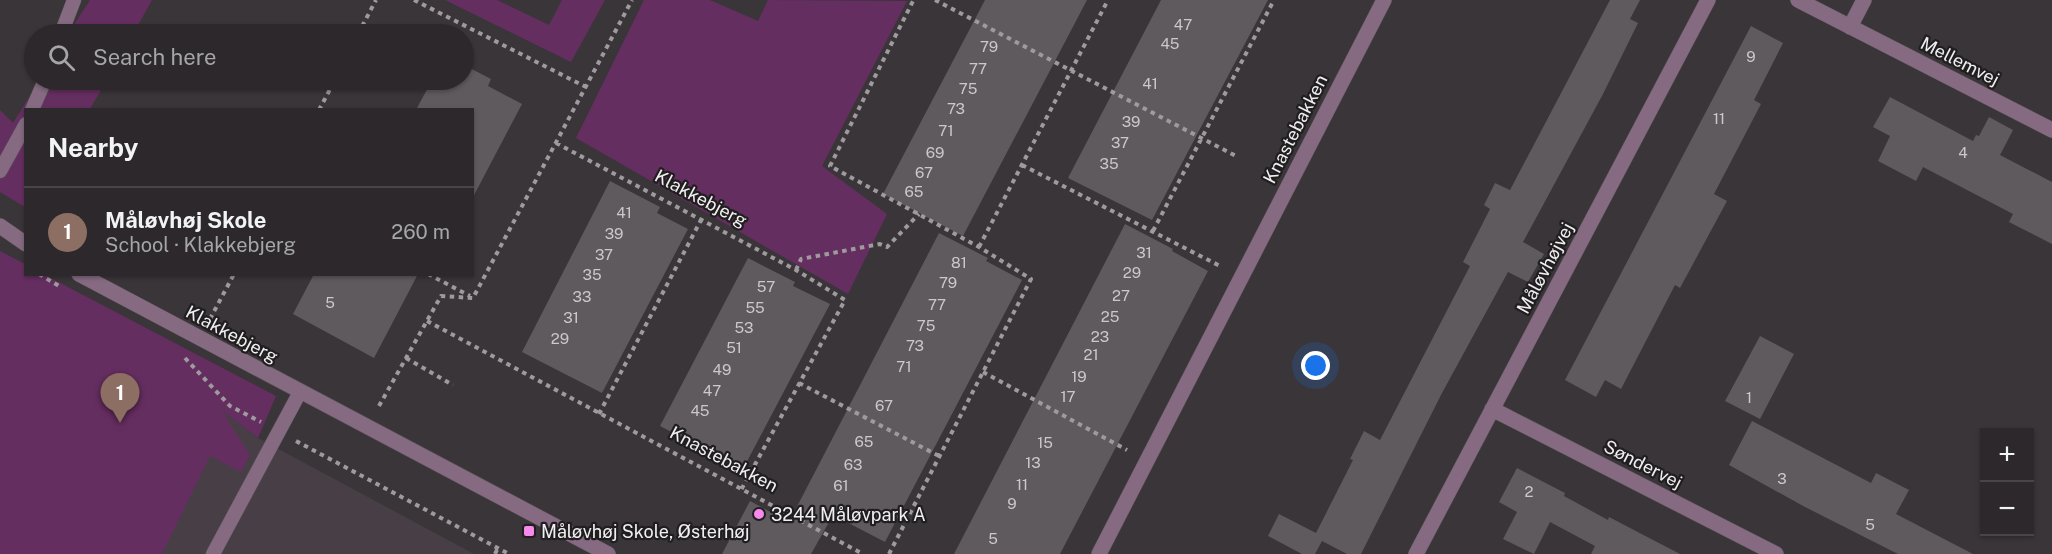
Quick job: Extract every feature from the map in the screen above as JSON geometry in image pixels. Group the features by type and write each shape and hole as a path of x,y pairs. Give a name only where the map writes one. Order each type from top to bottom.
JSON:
{"street":[{"name":"Knastebakken","path":"1100,554 1384,0"},
{"name":"Måløvhøjvej","path":"1416,554 1708,0"},
{"path":"1798,0 1850,27 1864,0"},
{"name":"Mellemvej","path":"1850,27 2052,130"},
{"path":"0,226 24,242"},
{"name":"Klakkebjerg","path":"83,276 366,428 608,554"},
{"name":"Søndervej","path":"1492,409 1776,554"}],"lane":[{"path":"65,24 74,0"},
{"path":"33,108 41,90"},
{"path":"0,171 24,128"},
{"path":"213,554 300,392"}],"path":[{"path":"363,24 376,0"},
{"path":"414,0 461,24"},
{"path":"473,298 632,0"},
{"path":"889,554 1031,279 979,247 830,166 913,0"},
{"path":"935,0 1236,156"},
{"path":"979,247 1108,0"},
{"path":"1154,231 1275,0"},
{"path":"474,30 586,87"},
{"path":"321,108 330,90"},
{"name":"Klakkebjerg","path":"556,143 796,270 845,300 741,490"},
{"path":"1022,165 1242,277"},
{"path":"796,270 801,259 880,244 887,247 919,214"},
{"path":"600,414 700,220"},
{"path":"432,276 473,298"},
{"path":"366,428 441,296 473,298"},
{"name":"Knastebakken","path":"427,321 863,554"},
{"path":"406,358 453,385"},
{"path":"983,372 1147,461"},
{"path":"799,383 939,456"},
{"path":"495,554 498,548"}],"shaded area":[{"path":"90,0 152,0 139,24 74,24"},
{"path":"445,0 497,0 549,25 562,0 605,0 571,62"},
{"path":"644,0 710,0 758,21 768,0 907,1 822,166 887,214 848,294 576,138"},
{"path":"34,90 101,90 91,108 24,108 24,206 0,192 0,110 13,123"},
{"path":"0,251 24,263 24,276 47,276 276,396 258,438 222,411 250,455 241,472 210,456 162,554 0,554"},
{"path":"0,293 220,409 258,438 474,554 0,554"}],"building":[{"path":"985,0 1087,0 963,236 883,194"},
{"path":"1161,0 1268,0 1152,220 1068,178"},
{"path":"1610,0 1640,0 1630,19 1638,23 1603,94 1523,242 1544,254 1528,282 1508,272 1442,393 1361,554 1347,554 1322,541 1315,554 1302,554 1268,536 1279,514 1316,533 1353,460 1350,459 1364,431 1380,440 1470,266 1463,262 1490,209 1484,205 1495,183 1510,190"},
{"path":"1751,26 1783,43 1754,100 1761,104 1714,194 1727,201 1680,288 1675,285 1621,389 1605,380 1596,397 1565,380"},
{"path":"474,70 491,79 488,86 522,104 474,195 474,108 417,108 427,90 474,90"},
{"path":"1890,97 1973,141 1976,135 1979,136 1989,117 2013,130 2000,155 2052,182 2052,244 2009,222 2013,214 1923,167 1916,181 1878,161 1890,136 1873,127"},
{"path":"610,181 660,207 657,213 688,229 602,393 522,352"},
{"path":"1125,224 1173,249 1172,251 1208,271 1060,554 954,554"},
{"path":"939,233 988,258 986,261 1022,280 885,542 833,515 811,554 722,554 750,501 789,522"},
{"path":"748,258 795,282 793,286 830,304 743,469 660,426"},
{"path":"313,276 417,276 374,358 293,314"},
{"path":"1760,336 1794,354 1760,419 1725,401"},
{"path":"1752,421 1871,483 1876,473 1909,490 1896,514 1973,554 1898,554 1729,465"},
{"path":"1517,468 1565,493 1564,496 1608,520 1609,517 1680,554 1591,554 1595,546 1550,522 1534,554 1503,539 1517,512 1499,502"}],"place":[{"name":"Måløvhøj Skole","path":"120,423"},
{"name":"3244 Måløvpark A","path":"759,514"},
{"name":"Måløvhøj Skole, Østerhøj","path":"529,531"}]}
